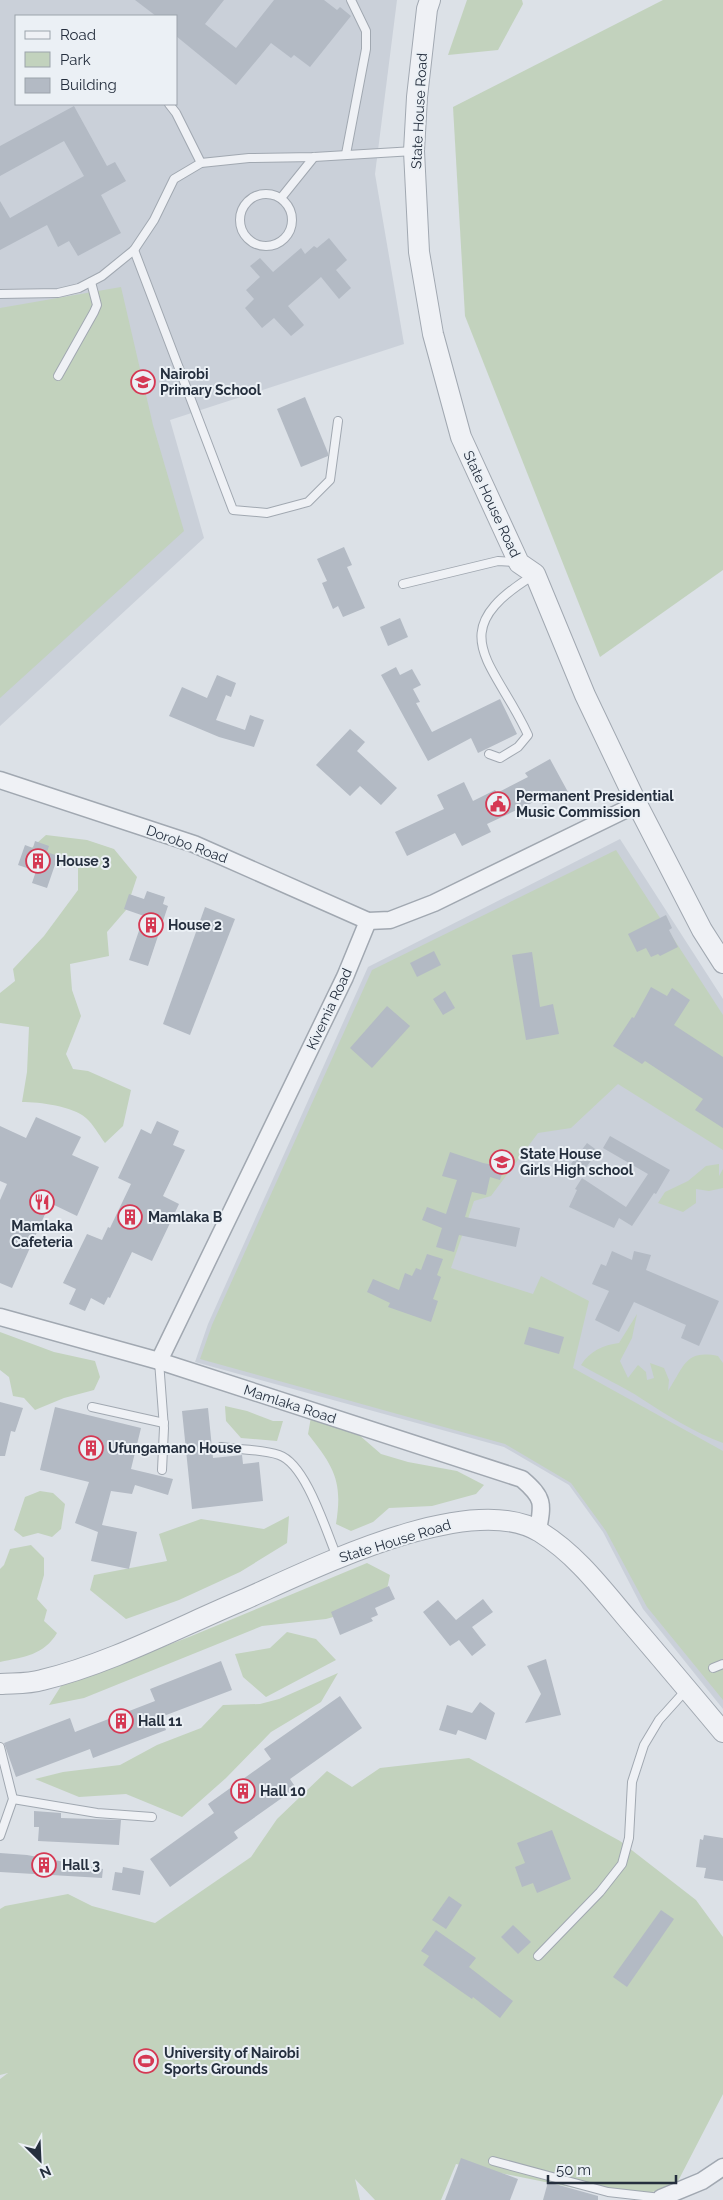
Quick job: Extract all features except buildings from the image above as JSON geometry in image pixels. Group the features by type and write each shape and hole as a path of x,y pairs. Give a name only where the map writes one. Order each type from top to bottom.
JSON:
{"street":[{"name":"State House Road","path":"430,0 427,9 417,97 414,151 418,252 433,334 461,437 527,568 584,695 637,804 702,930 723,963"},
{"name":"Dorobo Road","path":"0,780 194,844 368,921"},
{"path":"368,921 390,920 434,903 637,804"},
{"name":"Kivemia Road","path":"159,1361 345,977 368,921"},
{"name":"Mamlaka Road","path":"0,1317 159,1361 522,1479 538,1492 542,1508 538,1530"},
{"name":"State House Road","path":"0,1684 41,1681 105,1659 337,1557 414,1532 460,1522 508,1520 538,1530 582,1564 723,1732"},
{"path":"661,2198 702,2181 723,2167"}],"lane":[{"path":"346,154 366,49 366,31 351,0"},
{"path":"171,105 201,163"},
{"path":"0,294 58,293 79,288 102,276 134,250 154,220 174,179 201,163 249,158 314,157 414,151"},
{"path":"281,198 314,157"},
{"path":"264,194 281,198 288,205 292,213 292,222 285,238 278,244 269,246 260,246 251,242 241,227 240,218 247,202 255,196 264,194"},
{"path":"134,250 233,510 267,513 308,502 330,480 338,421"},
{"path":"58,376 97,305 91,282"},
{"path":"403,584 498,561 527,568 488,612 480,633 484,655 519,715 528,735 518,747 500,758 489,754"},
{"path":"159,1361 164,1423 162,1470"},
{"path":"92,1407 164,1423"},
{"path":"221,1447 278,1454 289,1459 305,1481 337,1557"},
{"path":"713,1668 723,1664"},
{"path":"538,1956 600,1892 622,1864 629,1838 632,1782 644,1745 659,1720 687,1689"},
{"path":"0,1747 13,1799 2,1822 0,1836"},
{"path":"13,1799 97,1813 152,1817"},
{"path":"493,2161 607,2196 661,2198"}],"shaded area":[{"name":"Nairobi Primary School","path":"0,0 397,0 375,174 404,344 170,420 204,538 0,726"},
{"name":"State House Girls High school","path":"620,839 723,999 723,1709 643,1609 603,1532 569,1485 504,1447 195,1362 208,1324 368,967"}],"green space":[{"path":"467,0 522,0 523,4 498,50 448,55"},
{"path":"663,0 723,0 723,570 600,657 465,316 453,107"},
{"path":"121,287 153,425 184,531 0,698 0,308"},
{"path":"46,835 87,840 114,849 137,877 126,910 107,932 109,956 70,964 72,990 81,1016 66,1054 73,1069 88,1071 131,1090 123,1126 105,1143 91,1123 73,1110 22,1102 27,1072 29,1027 0,1023 0,993 15,981 13,969 44,936 78,890 78,868 50,864 27,852"},
{"name":"State House Girls High school","path":"616,850 723,1015 723,1150 618,1084 571,1128 538,1133 491,1196 474,1201 451,1268 533,1294 541,1276 589,1301 573,1368 723,1451 723,1700 647,1607 606,1531 571,1483 505,1444 200,1359 212,1325 372,970"},
{"path":"719,1164 719,1176 723,1169 723,1188 709,1191 696,1189 696,1203 683,1212 658,1203 665,1192 688,1181 706,1166"},
{"path":"637,1314 632,1338 620,1361 628,1378 638,1365 646,1372 647,1380 654,1378 650,1363 664,1368 669,1380 668,1391 682,1368 692,1358 699,1355 718,1356 723,1363 723,1443 681,1423 581,1365 588,1356 597,1350 619,1343"},
{"path":"0,1332 54,1352 95,1361 100,1377 94,1390 64,1398 35,1410 24,1398 13,1396 9,1377 0,1370"},
{"path":"225,1406 247,1411 273,1421 283,1421 277,1441 241,1438 226,1421"},
{"path":"311,1417 351,1428 381,1454 408,1462 457,1471 484,1485 476,1494 432,1506 389,1508 373,1522 351,1531 336,1524 338,1509 337,1485 330,1466 308,1434"},
{"path":"40,1491 53,1493 65,1504 61,1529 52,1537 38,1533 23,1537 14,1530 25,1497"},
{"path":"289,1516 287,1543 240,1572 179,1600 126,1619 90,1590 94,1575 167,1561 159,1534 201,1519 264,1529"},
{"path":"31,1545 44,1558 44,1575 37,1599 47,1610 44,1621 57,1633 40,1651 0,1662 0,1569 4,1565 10,1549"},
{"path":"367,1563 390,1575 384,1603 326,1619 262,1626 84,1698 49,1705 61,1686 189,1637"},
{"path":"287,1632 316,1639 336,1660 266,1697 243,1677 235,1654 270,1648"},
{"path":"338,1673 321,1702 271,1732 226,1778 182,1817 126,1794 79,1797 35,1779 63,1772 120,1765 157,1745 201,1728 223,1705 260,1704 279,1699"},
{"path":"469,1758 620,1841 696,1900 723,1937 723,2094 676,2185 629,2199 456,2164 441,2200 375,2200 355,2179 360,2200 0,2200 0,2079 8,2073 0,2075 0,1909 5,1906 68,1894 92,1906 155,1923 251,1857 277,1819 327,1771 352,1787 380,1768"}],"place":[{"name":"Nairobi Primary School","path":"143,382"},
{"name":"Permanent Presidential Music Commission","path":"498,804"},
{"name":"House 3","path":"38,861"},
{"name":"House 2","path":"151,925"},
{"name":"State House Girls High school","path":"502,1162"},
{"name":"Mamlaka Cafeteria","path":"42,1202"},
{"name":"Mamlaka B","path":"130,1217"},
{"name":"Ufungamano House","path":"91,1448"},
{"name":"Hall 11","path":"121,1721"},
{"name":"Hall 10","path":"243,1791"},
{"name":"Hall 3","path":"44,1865"},
{"name":"University of Nairobi Sports Grounds","path":"146,2061"}]}
